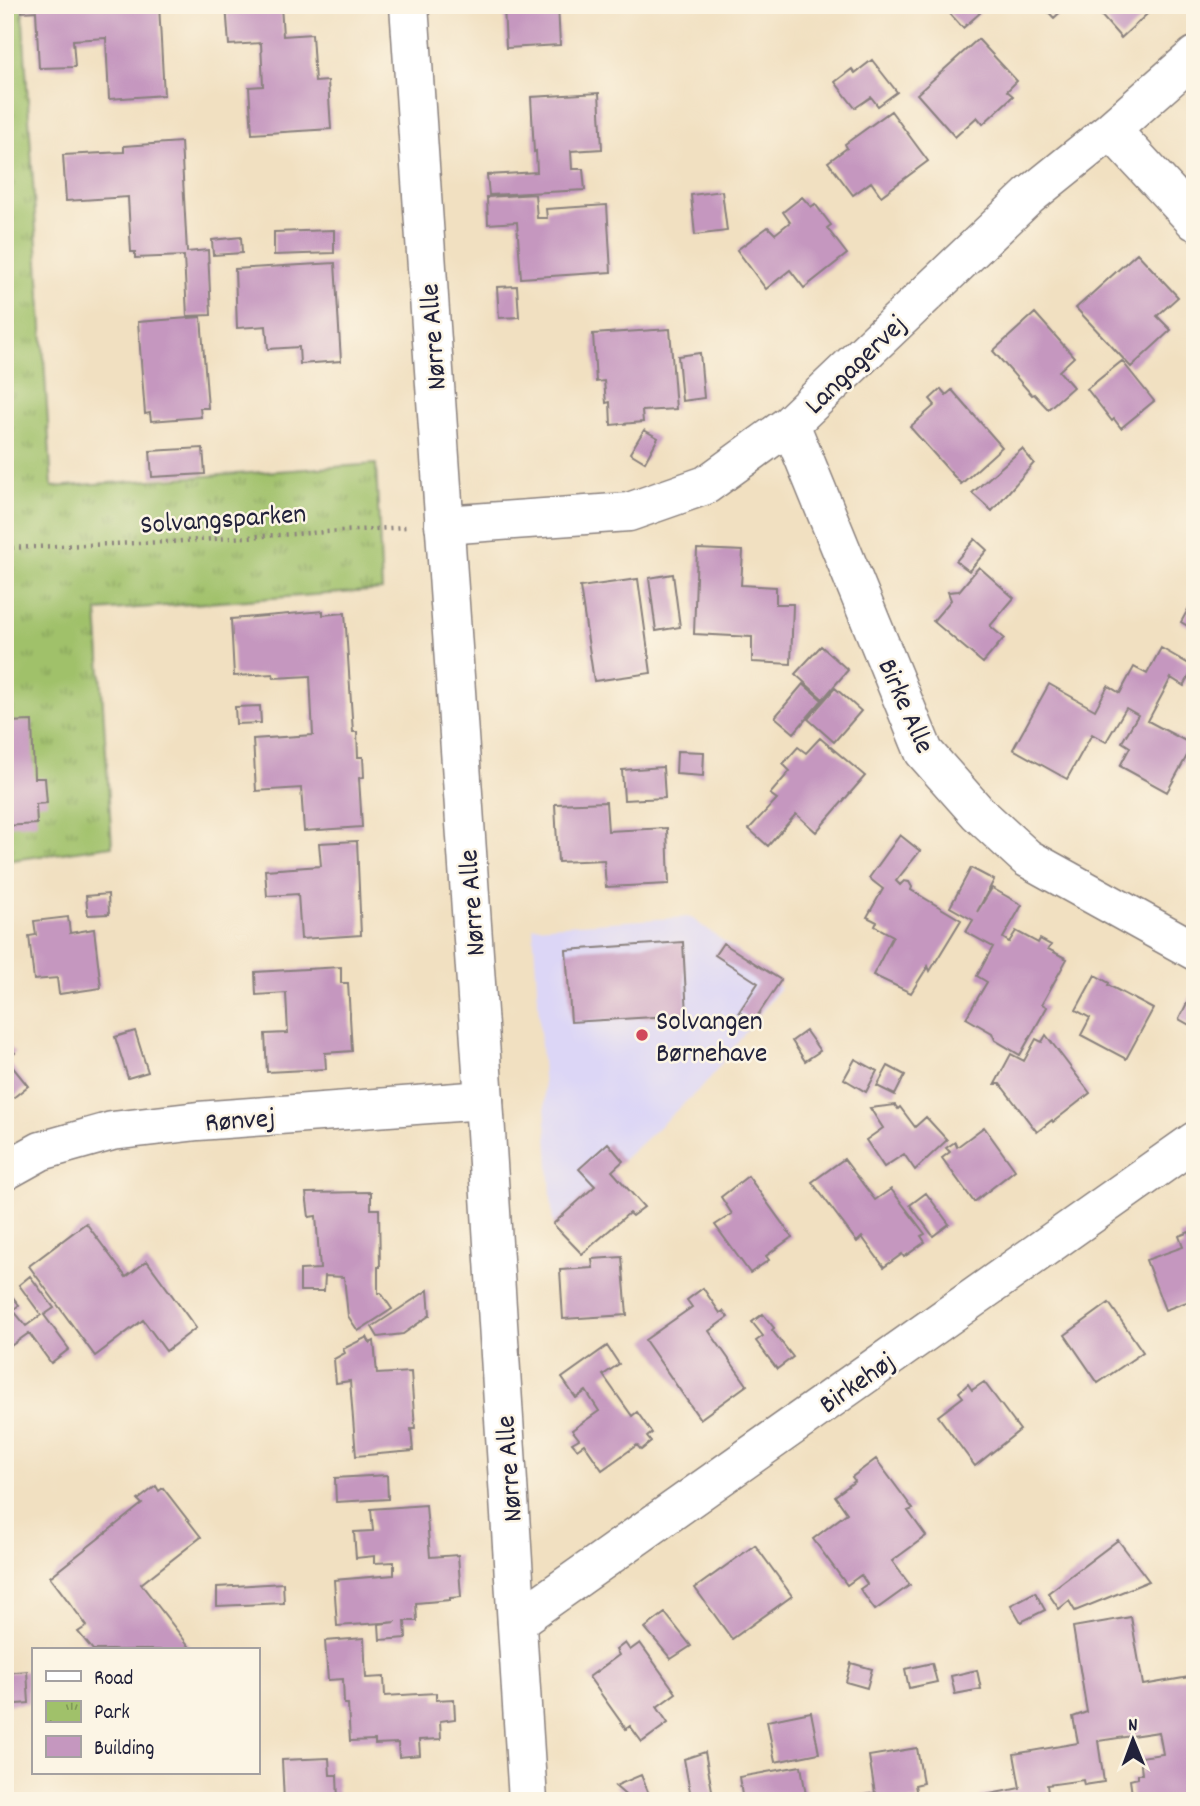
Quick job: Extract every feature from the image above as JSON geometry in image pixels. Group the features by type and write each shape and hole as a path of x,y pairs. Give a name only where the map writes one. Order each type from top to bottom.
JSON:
{"street":[{"name":"Nørre Alle","path":"409,5 484,1100 527,1801"},
{"name":"Langagervej","path":"443,525 629,512 706,485 790,424 1029,196 1111,130 1195,56"},
{"path":"1111,130 1195,221"},
{"name":"Birke Alle","path":"790,424 924,752 978,813 1027,858 1195,951"},
{"name":"Rønvej","path":"5,1171 41,1151 111,1131 198,1121 484,1100"},
{"name":"Birkehøj","path":"517,1621 1195,1141"}],"path":[{"name":"Solvangsparken","path":"5,548 167,542 443,525"}],"shaded area":[{"name":"Solvangen Børnehave","path":"690,917 762,969 780,988 707,1082 553,1225 533,927"}],"green space":[{"path":"5,5 22,5 52,487 376,464 382,590 97,611 112,846 5,861"}],"building":[{"path":"22,5 159,5 164,95 109,99 106,38 73,40 75,67 39,68 36,11 22,12"},
{"path":"226,5 281,5 283,36 312,34 315,82 328,81 331,129 252,134 249,87 263,86 261,43 229,45"},
{"path":"504,5 558,5 560,45 506,48"},
{"path":"942,5 973,5 980,13 963,28"},
{"path":"1042,5 1068,5 1054,18"},
{"path":"1092,5 1157,5 1121,38"},
{"path":"978,39 1017,81 1007,91 1013,96 983,124 977,117 955,137 917,94"},
{"path":"872,60 897,92 878,106 871,97 855,108 835,82 852,69 855,73"},
{"path":"599,93 602,149 571,151 572,169 583,169 585,190 489,195 487,175 537,172 531,97"},
{"path":"891,111 928,161 881,196 871,182 853,195 828,162 847,148 845,144"},
{"path":"181,142 187,252 208,250 211,315 187,316 184,256 135,258 135,252 131,252 128,197 66,201 63,155 124,152 124,146"},
{"path":"722,191 727,231 695,235 691,195"},
{"path":"535,194 537,218 547,218 546,209 607,205 611,272 521,278 517,222 488,224 487,197"},
{"path":"802,197 811,207 815,204 831,225 827,228 847,254 804,288 790,270 766,289 737,250 768,227 775,234 790,222 783,212"},
{"path":"334,230 334,253 274,255 274,232"},
{"path":"241,237 242,253 213,255 212,240"},
{"path":"1137,253 1178,297 1157,316 1171,330 1131,367 1076,308"},
{"path":"335,263 341,361 300,364 299,347 268,349 266,326 237,328 235,269"},
{"path":"517,286 519,317 499,318 497,287"},
{"path":"1035,313 1074,357 1059,371 1073,387 1048,409 993,351"},
{"path":"201,317 208,408 200,408 201,417 151,421 150,413 145,414 138,322"},
{"path":"670,329 676,409 642,411 643,422 611,425 610,402 606,403 604,381 596,382 593,334"},
{"path":"700,353 704,398 682,401 678,356"},
{"path":"1122,361 1154,401 1121,428 1114,419 1112,421 1087,389"},
{"path":"941,389 946,395 952,390 1002,447 961,484 910,427 935,405 930,399"},
{"path":"644,430 658,438 645,462 630,453"},
{"path":"203,448 205,474 152,477 150,451"},
{"path":"1022,449 1034,463 992,511 972,493"},
{"path":"975,539 987,550 969,571 956,561"},
{"path":"697,549 743,551 741,585 776,587 776,604 793,604 791,664 752,662 752,637 694,634"},
{"path":"979,567 1014,598 990,626 1004,638 983,663 933,621 951,600 948,592 959,591"},
{"path":"673,574 680,627 656,631 649,578"},
{"path":"638,579 651,673 594,681 580,587"},
{"path":"1191,604 1195,606 1195,630 1181,622"},
{"path":"323,611 323,615 345,613 353,732 357,732 358,757 363,757 364,777 359,778 362,827 304,831 301,788 256,791 253,739 313,735 310,676 234,676 231,619"},
{"path":"821,646 848,670 823,699 795,674"},
{"path":"1161,648 1194,667 1184,686 1171,678 1148,721 1193,745 1167,792 1120,766 1130,747 1122,742 1138,715 1126,708 1106,742 1092,734 1067,779 1013,749 1049,684 1095,710 1108,686 1120,693 1134,667 1147,674"},
{"path":"803,684 822,700 794,733 775,717"},
{"path":"835,688 861,711 834,742 808,719"},
{"path":"260,706 261,723 236,724 235,707"},
{"path":"32,721 34,778 45,778 47,803 36,804 37,824 5,826 5,722"},
{"path":"820,738 865,776 816,832 796,814 768,846 749,829 777,799 770,794 790,771 783,764 798,747 806,753"},
{"path":"677,751 704,752 703,776 676,774"},
{"path":"663,767 665,798 624,800 622,770"},
{"path":"606,802 608,831 667,828 669,884 606,887 604,860 558,862 555,804"},
{"path":"900,835 920,851 896,881 900,885 904,881 909,882 911,890 961,920 930,971 928,966 911,993 873,975 893,936 875,926 877,922 867,917 883,889 869,878"},
{"path":"357,841 361,935 301,939 298,894 267,896 265,870 321,866 319,843"},
{"path":"971,868 994,880 977,912 992,888 1022,905 1003,938 1009,942 1016,931 1038,943 1040,939 1051,945 1048,949 1067,959 1042,1004 1047,1007 1020,1055 995,1040 992,1033 966,1018 987,982 977,976 993,947 966,932 973,920 950,907"},
{"path":"108,894 109,914 88,915 86,896"},
{"path":"68,917 70,933 94,929 101,988 59,994 57,978 34,980 29,936 36,935 34,921"},
{"path":"683,942 687,1015 571,1022 566,950"},
{"path":"723,943 781,980 754,1021 739,1012 758,983 715,955"},
{"path":"341,967 341,983 348,983 352,1051 325,1053 326,1069 267,1072 265,1034 288,1033 286,993 256,995 255,972"},
{"path":"1095,975 1153,1009 1126,1059 1081,1035 1090,1018 1076,1010"},
{"path":"1190,997 1195,1000 1195,1028 1179,1019"},
{"path":"135,1031 148,1072 128,1078 115,1037"},
{"path":"806,1031 820,1051 805,1061 792,1041"},
{"path":"1046,1035 1090,1093 1037,1132 1000,1084 995,1084 1011,1054 1024,1061 1036,1039 1042,1042"},
{"path":"5,1041 15,1053 7,1060 28,1086 8,1102 5,1099"},
{"path":"855,1059 877,1071 866,1092 844,1079"},
{"path":"888,1066 905,1075 895,1095 877,1086"},
{"path":"895,1105 898,1109 900,1107 915,1127 926,1117 947,1140 915,1170 904,1154 884,1167 866,1140 883,1128 870,1108"},
{"path":"984,1127 1015,1170 974,1202 942,1158 950,1152 946,1148 955,1142 957,1147"},
{"path":"608,1143 623,1161 612,1171 644,1207 632,1216 629,1213 582,1254 553,1224 595,1186 579,1169"},
{"path":"844,1159 875,1200 891,1189 925,1234 921,1236 925,1242 884,1267 862,1237 857,1242 812,1182"},
{"path":"748,1176 792,1237 766,1256 769,1260 750,1273 715,1225 732,1214 721,1197"},
{"path":"371,1192 371,1209 379,1209 378,1293 381,1293 392,1309 358,1331 348,1316 344,1277 325,1276 324,1291 300,1291 300,1270 320,1269 316,1216 309,1217 306,1193"},
{"path":"926,1193 949,1224 933,1236 910,1205"},
{"path":"86,1223 126,1277 147,1261 196,1328 166,1351 143,1320 95,1356 29,1266"},
{"path":"1189,1232 1195,1244 1195,1299 1165,1310 1146,1260 1183,1247 1179,1236"},
{"path":"622,1257 627,1315 563,1319 560,1270 593,1268 592,1259"},
{"path":"30,1276 54,1308 44,1315 69,1349 51,1363 29,1333 5,1350 5,1287 19,1305 13,1310 26,1326 41,1315 19,1285"},
{"path":"703,1288 720,1313 723,1311 728,1317 709,1331 747,1385 700,1419 645,1340 692,1307 687,1300"},
{"path":"428,1290 430,1315 403,1334 378,1337 372,1327"},
{"path":"1109,1303 1143,1352 1098,1383 1065,1335"},
{"path":"763,1314 793,1357 777,1369 756,1341 763,1336 752,1322"},
{"path":"367,1337 370,1343 374,1341 377,1374 411,1372 415,1429 411,1429 413,1451 356,1456 350,1381 336,1383 334,1359 345,1353 343,1349"},
{"path":"607,1346 619,1364 603,1375 632,1416 637,1412 652,1433 647,1437 651,1442 641,1450 637,1445 602,1470 584,1444 577,1449 572,1443 579,1439 572,1430 599,1411 586,1391 576,1398 562,1378"},
{"path":"984,1382 1020,1430 975,1466 938,1416 963,1397 959,1392 968,1384 972,1390"},
{"path":"876,1459 913,1509 908,1511 926,1536 892,1561 910,1585 875,1610 860,1589 867,1584 861,1575 847,1585 813,1539 847,1513 835,1496 855,1481 852,1477"},
{"path":"387,1475 388,1499 336,1502 335,1478"},
{"path":"156,1486 159,1491 163,1488 201,1537 141,1584 189,1646 186,1648 91,1648 78,1632 87,1626 50,1577 142,1504 138,1500"},
{"path":"426,1505 430,1557 458,1555 461,1597 416,1603 417,1621 405,1621 406,1638 380,1640 379,1624 396,1622 337,1626 334,1580 394,1575 394,1562 374,1563 374,1556 356,1558 354,1532 373,1531 371,1509"},
{"path":"1118,1540 1149,1581 1075,1611 1069,1601 1059,1609 1048,1593"},
{"path":"755,1545 792,1596 732,1639 695,1588"},
{"path":"283,1583 284,1603 217,1606 217,1587"},
{"path":"1035,1592 1045,1610 1021,1622 1011,1605"},
{"path":"665,1613 691,1646 671,1659 645,1628"},
{"path":"1131,1617 1143,1685 1195,1676 1195,1763 1192,1763 1195,1801 1133,1801 1130,1780 1142,1774 1140,1757 1163,1754 1159,1732 1098,1741 1104,1782 1084,1785 1083,1780 1047,1785 1049,1801 981,1801 980,1796 1020,1788 1014,1754 1078,1743 1073,1717 1087,1712 1073,1627"},
{"path":"364,1638 366,1678 384,1677 385,1696 436,1693 436,1700 454,1699 455,1719 440,1721 441,1739 419,1740 420,1755 399,1757 398,1743 350,1741 348,1704 344,1704 343,1679 328,1680 325,1641"},
{"path":"625,1643 630,1650 640,1643 676,1693 657,1707 668,1723 642,1742 630,1726 626,1729 589,1677 619,1655 616,1650"},
{"path":"851,1663 872,1669 867,1688 846,1682"},
{"path":"932,1663 937,1682 909,1688 905,1669"},
{"path":"977,1670 981,1689 955,1694 951,1676"},
{"path":"27,1671 29,1703 5,1705 5,1673"},
{"path":"811,1712 819,1753 775,1762 767,1721"},
{"path":"917,1748 923,1783 915,1785 918,1801 852,1801 852,1797 875,1793 869,1756"},
{"path":"705,1752 714,1801 677,1801 691,1797 684,1759"},
{"path":"329,1758 330,1775 337,1775 338,1801 284,1801 282,1760"},
{"path":"801,1766 807,1801 743,1801 739,1777"},
{"path":"641,1775 651,1799 631,1800 615,1786"}],"place":[{"name":"Solvangen Børnehave","path":"642,1035"}]}
